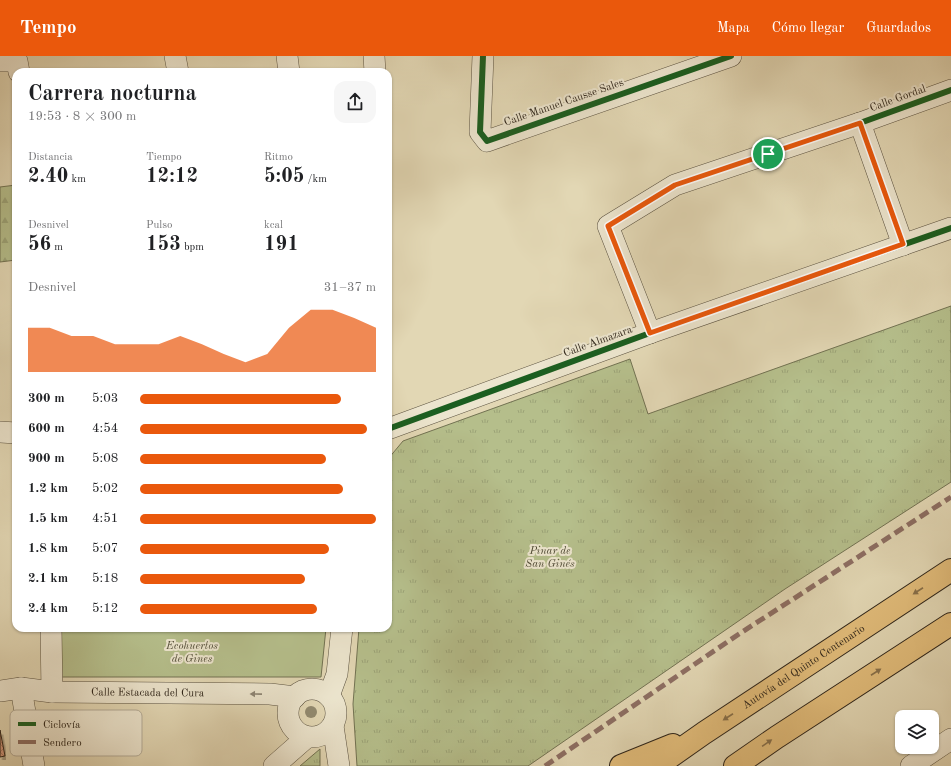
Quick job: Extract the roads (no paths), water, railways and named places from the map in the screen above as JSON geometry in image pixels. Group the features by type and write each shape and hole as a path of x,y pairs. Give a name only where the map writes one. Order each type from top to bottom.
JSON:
{"highway":[{"name":"Autovía del Quinto Centenario","path":"656,766 951,570"},
{"path":"735,766 777,736 951,624"},
{"path":"621,766 704,733"}],"street":[{"path":"175,56 177,68"},
{"path":"287,56 288,68"},
{"path":"374,56 375,68"},
{"name":"Calle Manuel Causse Sales","path":"483,56 480,132 487,141 731,56"},
{"path":"0,61 17,61 18,68"},
{"name":"Calle Gordal","path":"650,333 608,226 675,185 860,123 951,90"},
{"path":"860,123 903,244"},
{"name":"Calle Almazara","path":"392,428 650,333 951,228"},
{"path":"0,432 12,433"},
{"path":"51,632 52,692"},
{"path":"329,696 337,674 342,632"},
{"path":"21,688 25,710"},
{"name":"Calle Estacada del Cura","path":"0,691 21,688 52,692 270,694 295,697"},
{"path":"333,726 321,736 307,737 299,734 293,728 289,720 290,704 300,692 315,690 329,696 333,701 336,713 333,726 338,766"},
{"path":"274,766 307,737"},
{"path":"911,766 951,739"},
{"path":"32,756 34,766"}],"park label":[{"name":"Pinar de San Ginés","path":"550,557"},
{"name":"Ecohuertos de Gines","path":"192,652"}]}
